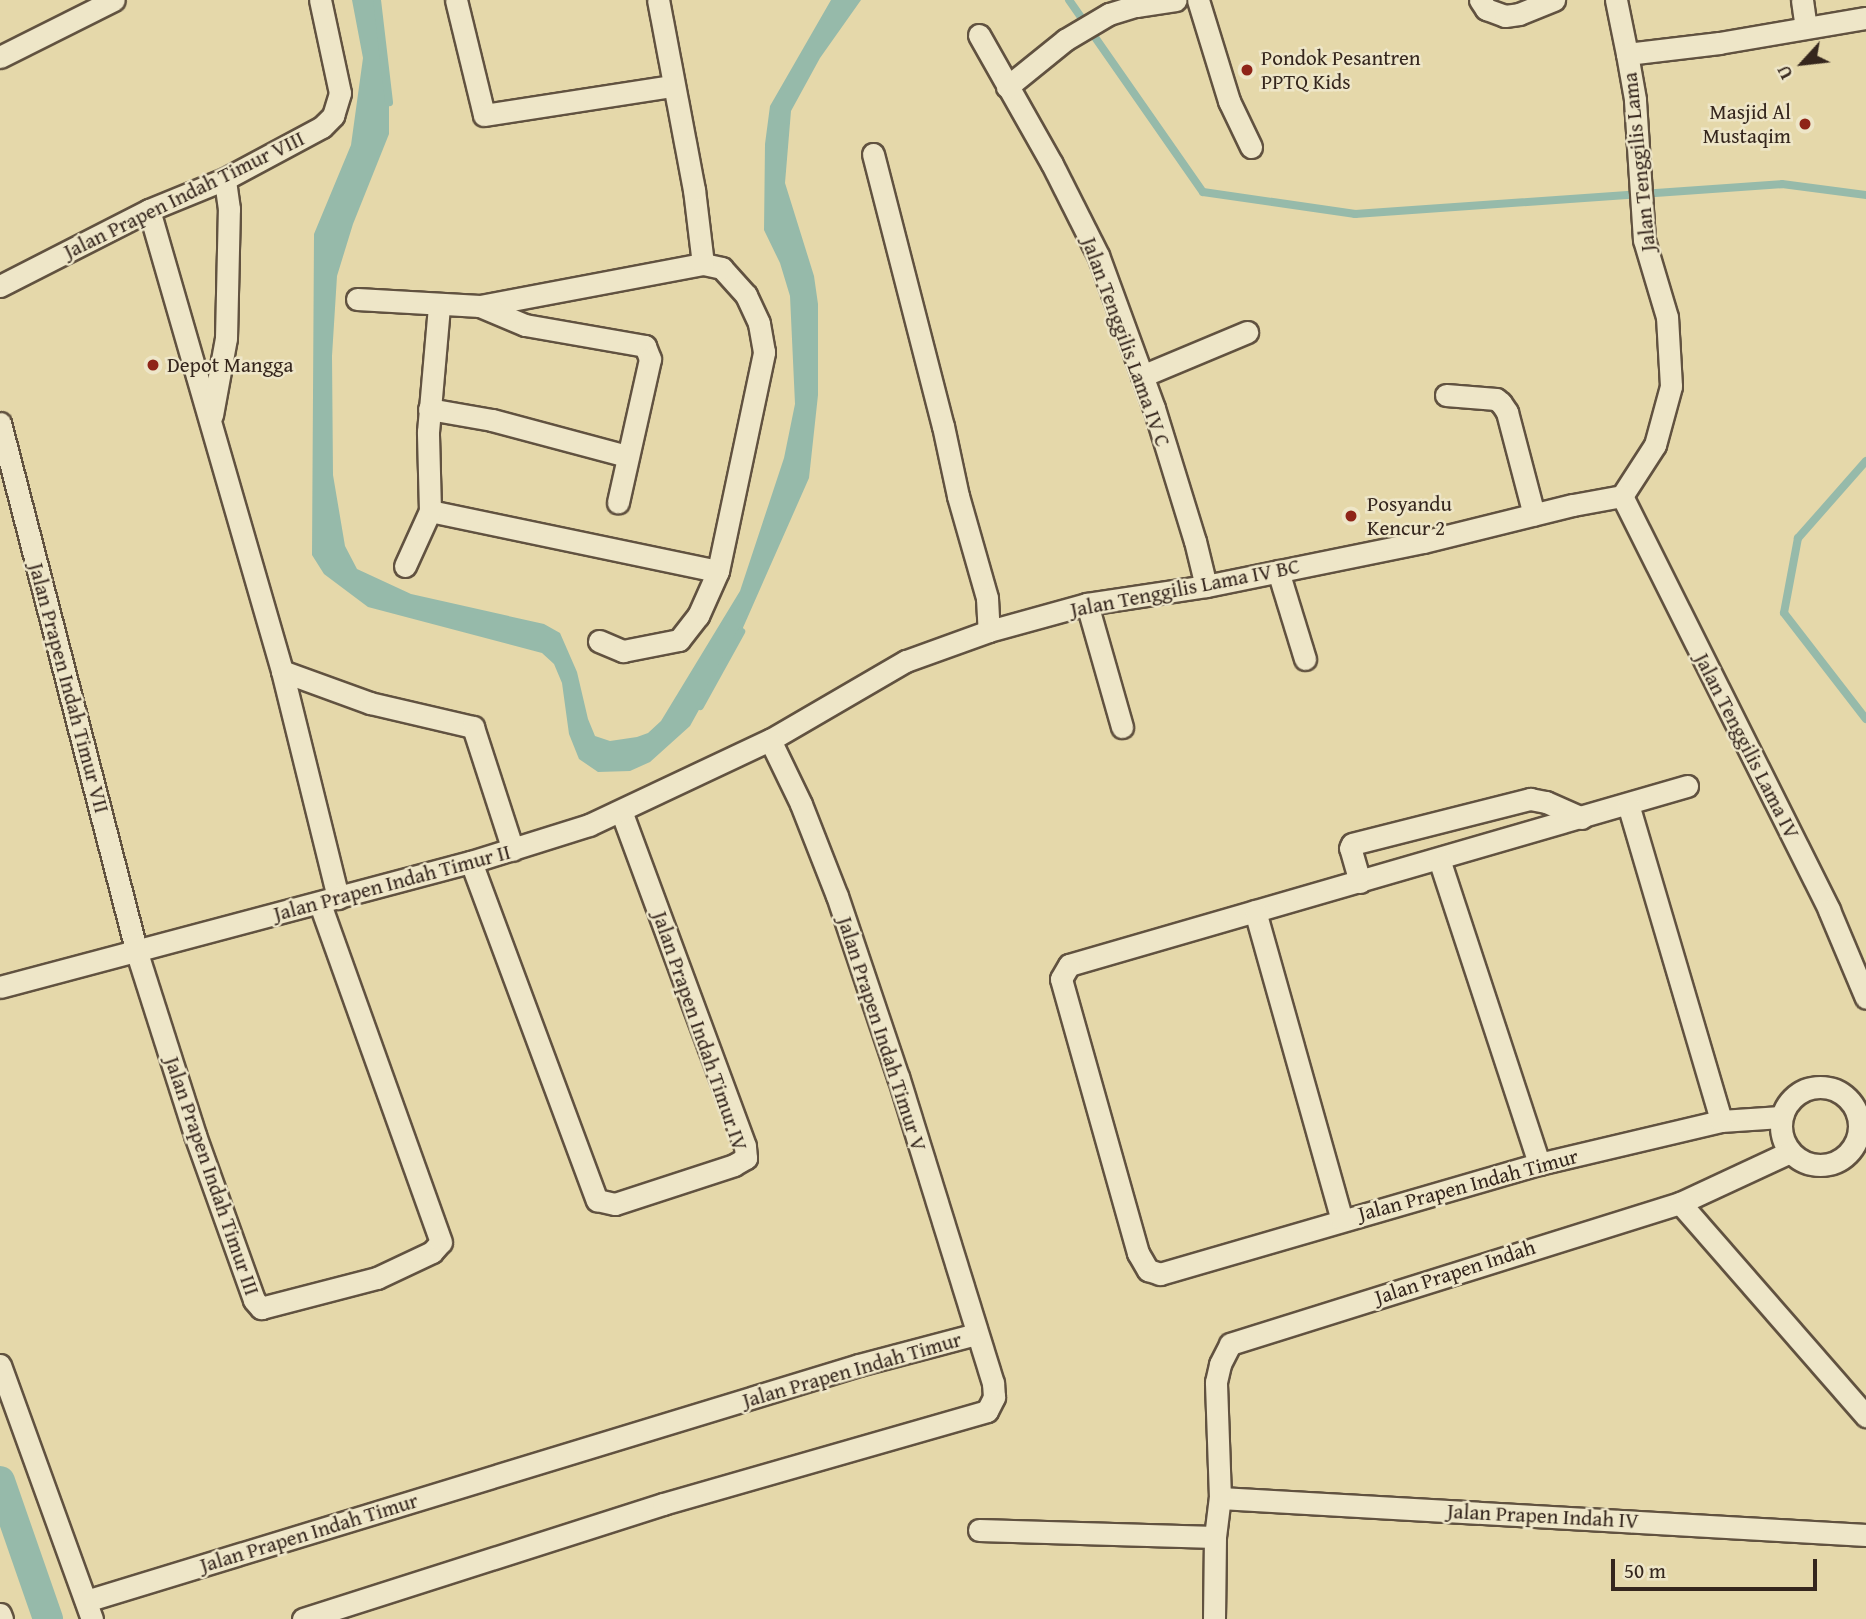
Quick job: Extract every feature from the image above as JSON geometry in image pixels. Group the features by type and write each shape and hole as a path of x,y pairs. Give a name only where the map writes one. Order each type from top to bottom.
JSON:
{"street":[{"path":"0,57 114,0"},
{"name":"Jalan Prapen Indah Timur VIII","path":"0,286 149,210 225,179 322,127 333,117 340,93 320,0"},
{"path":"456,0 484,116 672,86"},
{"path":"658,0 672,86 694,191 703,264"},
{"path":"1007,87 1065,40 1109,14 1136,3 1176,0"},
{"path":"1198,0 1229,101 1251,147"},
{"path":"1480,0 1486,9 1505,16 1519,14 1554,0"},
{"path":"1616,0 1627,54"},
{"path":"1802,0 1806,27"},
{"name":"Jalan Tenggilis Lama","path":"1622,496 1656,445 1671,386 1667,317 1644,240 1637,166 1636,99 1627,54 1719,43 1866,18"},
{"name":"Jalan Tenggilis Lama IV C","path":"979,35 1052,164 1098,255 1142,376 1195,541 1206,586"},
{"path":"873,154 940,414 958,496 987,598 989,631"},
{"path":"212,421 226,338 229,209 225,179"},
{"path":"149,210 282,671 329,901"},
{"path":"357,299 480,306 703,264 722,268 746,295 759,323 764,352 718,571 698,615 679,640 623,651 599,641"},
{"path":"405,566 430,511 429,409 439,305"},
{"path":"480,306 525,325 645,346 650,359 626,456 618,502"},
{"path":"1142,376 1247,332"},
{"path":"1446,396 1496,399 1502,403 1507,412 1534,514"},
{"path":"429,409 492,420 626,456"},
{"name":"Jalan Prapen Indah Timur VII","path":"0,423 137,953"},
{"name":"Jalan Tenggilis Lama IV BC","path":"770,740 906,661 989,631 1087,604 1206,586 1423,542 1534,514 1622,496"},
{"name":"Jalan Tenggilis Lama IV","path":"1622,496 1829,910 1866,999"},
{"path":"430,511 718,571"},
{"path":"1279,571 1305,659"},
{"path":"1087,604 1122,727"},
{"path":"282,671 370,703 471,726 496,789 513,850"},
{"name":"Jalan Prapen Indah Timur II","path":"0,987 137,953 513,850 589,825 770,740"},
{"name":"Jalan Prapen Indah Timur V","path":"770,740 801,804 837,896 898,1077 976,1334"},
{"path":"1342,1220 1255,911 1687,786"},
{"path":"1360,882 1350,848 1352,844 1530,799 1546,802 1582,818"},
{"path":"1628,804 1721,1121"},
{"name":"Jalan Prapen Indah Timur IV","path":"471,862 597,1200 615,1204 734,1165 746,1158 745,1146 621,811"},
{"path":"1439,859 1539,1164"},
{"name":"Jalan Prapen Indah Timur III","path":"137,953 195,1135 257,1306 265,1308 354,1287 432,1252 441,1242 329,901"},
{"name":"Jalan Prapen Indah Timur","path":"1255,911 1069,965 1062,975 1138,1253 1148,1270 1160,1275 1539,1164 1721,1121 1781,1117"},
{"path":"1812,1087 1835,1089 1845,1095 1858,1115 1860,1155 1816,1166 1801,1161 1790,1152 1780,1129 1781,1117 1792,1097 1812,1087"},
{"name":"Jalan Prapen Indah","path":"1220,1498 1216,1382 1220,1364 1230,1344 1680,1203 1790,1152"},
{"path":"1680,1203 1866,1416"},
{"name":"Jalan Prapen Indah Timur","path":"89,1610 859,1365 976,1334 992,1383 994,1397 987,1411 663,1504 303,1619"},
{"path":"0,1365 89,1610"},
{"path":"1214,1619 1215,1537 1220,1498"},
{"name":"Jalan Prapen Indah IV","path":"1220,1498 1866,1535"},
{"path":"979,1530 1215,1537"},
{"path":"0,1614 2,1619"}],"shaded area":[{"path":"352,0 377,0 389,103 389,134 353,224 337,276 332,356 333,475 345,546 357,569 411,594 544,624 560,633 577,672 588,719 595,736 610,741 648,733 661,721 740,591 784,458 795,404 790,296 780,263 764,230 765,144 770,106 831,0 861,0 820,58 791,111 785,183 814,276 818,304 818,395 809,478 738,639 690,726 650,762 630,771 598,772 579,759 569,734 562,683 554,664 542,653 368,607 324,574 312,555 314,234 351,145 363,58"}],"waterway":[{"path":"377,0 389,102"},
{"path":"1069,0 1203,192 1355,214 1782,184 1866,195"},
{"path":"1866,461 1798,538 1784,613 1866,719"},
{"path":"700,706 741,632"},
{"path":"0,1481 48,1619"}],"place":[{"name":"Pondok Pesantren PPTQ Kids","path":"1247,70"},
{"name":"Masjid Al Mustaqim","path":"1805,124"},
{"name":"Depot Mangga","path":"153,365"},
{"name":"Posyandu Kencur 2","path":"1351,516"}]}
